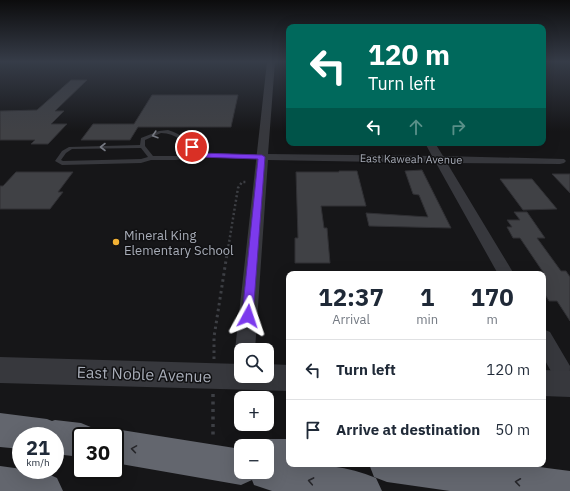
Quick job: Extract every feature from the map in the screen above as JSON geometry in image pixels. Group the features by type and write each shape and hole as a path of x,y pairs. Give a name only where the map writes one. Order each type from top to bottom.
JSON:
{"highway":[{"path":"0,430 12,432"},
{"path":"124,447 234,466"},
{"path":"170,454 227,451"},
{"path":"274,457 286,457"},
{"path":"408,467 570,490"},
{"path":"274,473 363,491"},
{"path":"0,484 44,491"}],"street":[{"path":"246,343 269,85"},
{"path":"432,146 504,271"},
{"name":"East Kaweah Avenue","path":"262,157 560,161"},
{"path":"546,343 570,384"},
{"name":"East Noble Avenue","path":"0,370 234,376"},
{"name":"East Noble Avenue","path":"274,377 286,378"},
{"path":"546,384 570,384"}],"lane":[{"path":"151,158 142,146 143,139 154,133 173,132 186,140 198,155"},
{"path":"142,146 71,148 64,152 58,161 62,163 141,161 151,158 176,158 198,155 262,157"}],"path":[{"path":"214,360 214,337 238,188 242,182 246,182"},
{"path":"213,391 227,451"}],"building":[{"path":"65,85 82,85 55,111 64,111 51,124 67,124 48,144 31,144 35,140 0,140 0,111 37,110"},
{"path":"152,95 238,95 231,127 138,127 130,140 81,140 93,124 134,124"},
{"path":"422,170 451,228 369,226 366,213 428,217 419,195 413,194 405,171"},
{"path":"357,171 366,206 321,206 324,228 327,228 330,263 295,263 295,238 298,238 296,172"},
{"path":"16,172 73,172 58,192 63,192 50,209 0,209 0,186 3,186"},
{"path":"552,174 570,174 570,193"},
{"path":"500,179 532,179 557,209 523,210"},
{"path":"514,212 527,212 545,238 537,238 561,271 566,271 570,277 570,321 557,301 549,301 546,296 546,271 542,271 520,238 513,238 507,227 512,227 507,220 520,220"}],"place":[{"name":"Mineral King Elementary School","path":"116,242"}],"route":[{"path":"192,147 198,155 262,157 248,316"}]}
